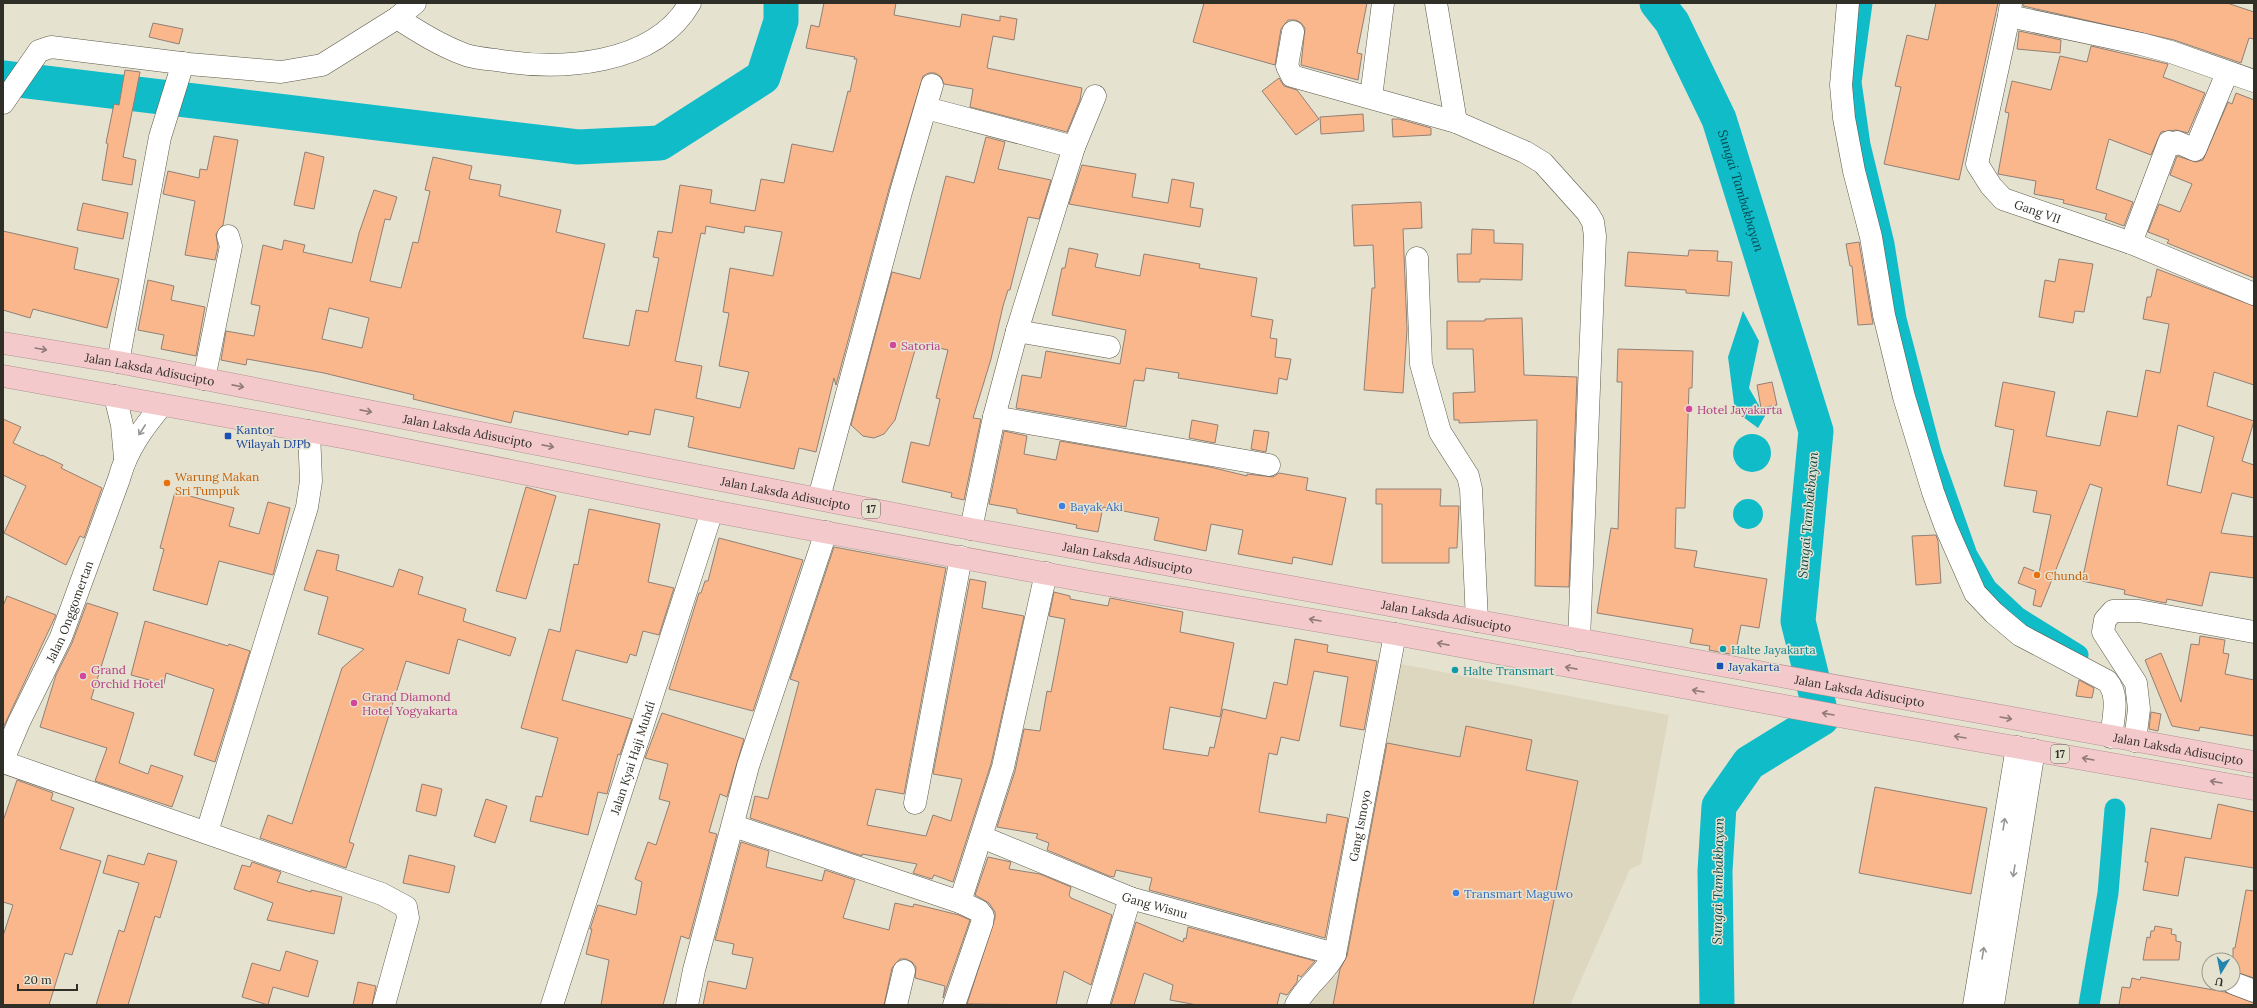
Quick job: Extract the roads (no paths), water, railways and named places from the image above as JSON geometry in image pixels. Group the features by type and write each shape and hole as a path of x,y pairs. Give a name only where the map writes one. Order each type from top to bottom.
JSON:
{"highway":[{"name":"Jalan Laksda Adisucipto","path":"3,343 118,362 204,380 819,498 971,529 1740,670 2254,762"},
{"name":"17","path":"3,376 309,431 712,511 1046,573 1395,634 1737,698 2254,789"}],"street":[{"path":"7,98 39,51 52,47 183,63 282,72 322,65 397,18 415,3"},
{"path":"397,18 428,38 467,56 522,65 591,62 617,56 647,44 670,30 690,3"},
{"path":"1371,97 1383,3"},
{"path":"1436,3 1456,122"},
{"path":"1848,3 1841,85 1844,118 1854,172 1871,237 1884,315 1904,397 1933,492 1961,564 1975,593 1994,613 2020,635 2107,681 2113,688 2115,695 2111,737"},
{"path":"2010,10 2171,52 2254,81"},
{"name":"Gang VII","path":"2010,10 1977,164 1991,186 2003,199 2131,243 2254,294"},
{"path":"1293,32 1287,66 1292,76 1456,122 1525,152 1543,163 1587,212 1592,222 1595,236 1579,640"},
{"path":"118,362 160,137 183,63"},
{"path":"2131,243 2169,142 2176,144 2177,142 2195,150 2228,73"},
{"path":"819,498 901,192 932,85"},
{"path":"971,529 994,417 1017,331 1074,147 1095,96"},
{"path":"926,108 1074,147"},
{"path":"204,380 230,250 228,236"},
{"path":"1417,258 1421,364 1440,432 1468,476 1471,490 1478,621"},
{"path":"1017,331 1109,347"},
{"path":"115,396 122,425 125,458"},
{"path":"125,458 145,426 162,405"},
{"path":"994,417 1268,465"},
{"path":"208,832 307,508 311,481 309,431"},
{"name":"Jalan Onggomertan","path":"3,761 11,718 61,637 119,479 125,458"},
{"name":"Jalan Kyai Haji Muhdi","path":"552,1005 712,511"},
{"path":"687,1005 694,970 734,826 748,766 826,532"},
{"path":"915,803 961,557"},
{"path":"960,902 982,837 1003,767 1046,573"},
{"path":"2135,741 2139,709 2136,683 2103,632 2105,620 2113,611 2138,611 2254,632"},
{"name":"Gang Ismoyo","path":"1296,1005 1311,984 1330,965 1335,954 1395,634"},
{"path":"1974,1005 1988,977 2025,748"},
{"path":"3,761 382,894 406,907 408,918 384,1005"},
{"path":"734,826 960,902 979,911 983,916 982,923 954,1005"},
{"name":"Gang Wisnu","path":"982,837 1130,898 1335,954"},
{"path":"1098,1005 1130,898"},
{"path":"896,1005 904,970"},
{"path":"1988,977 1993,1005"},
{"path":"2241,986 2254,991"}],"water":[{"path":"1743,311 1759,341 1749,388 1765,416 1758,428 1735,411 1728,357"},
{"path":"1748,434 1756,434 1766,439 1770,446 1770,460 1766,467 1756,472 1748,472 1738,467 1736,464 1733,457 1733,449 1738,439 1741,437"},
{"path":"1748,499 1759,503 1763,514 1759,525 1748,529 1737,525 1733,514 1737,503"}],"waterway":[{"path":"3,78 578,147 660,143 763,77 781,21 781,3"},
{"name":"Sungai Tambakbayan","path":"1657,3 1672,22 1719,119 1816,431 1798,621 1822,718 1749,763 1719,806 1715,871 1717,1005"},
{"path":"1862,3 1851,82 1860,145 1884,244 1896,319 1931,453 1967,555 1987,589 2017,617 2078,655"},
{"path":"2089,1005 2108,893 2115,809"}],"place":[{"name":"Satoria","path":"893,345"},
{"name":"Hotel Jayakarta","path":"1689,409"},
{"name":"Kantor Wilayah DJPb","path":"228,436"},
{"name":"Warung Makan Sri Tumpuk","path":"167,483"},
{"name":"Bayak Aki","path":"1062,506"},
{"name":"Chunda","path":"2037,575"},
{"name":"Halte Jayakarta","path":"1723,649"},
{"name":"Jayakarta","path":"1720,666"},
{"name":"Halte Transmart","path":"1455,670"},
{"name":"Grand Orchid Hotel","path":"83,676"},
{"name":"Grand Diamond Hotel Yogyakarta","path":"354,703"},
{"name":"Transmart Maguwo","path":"1456,893"}]}
